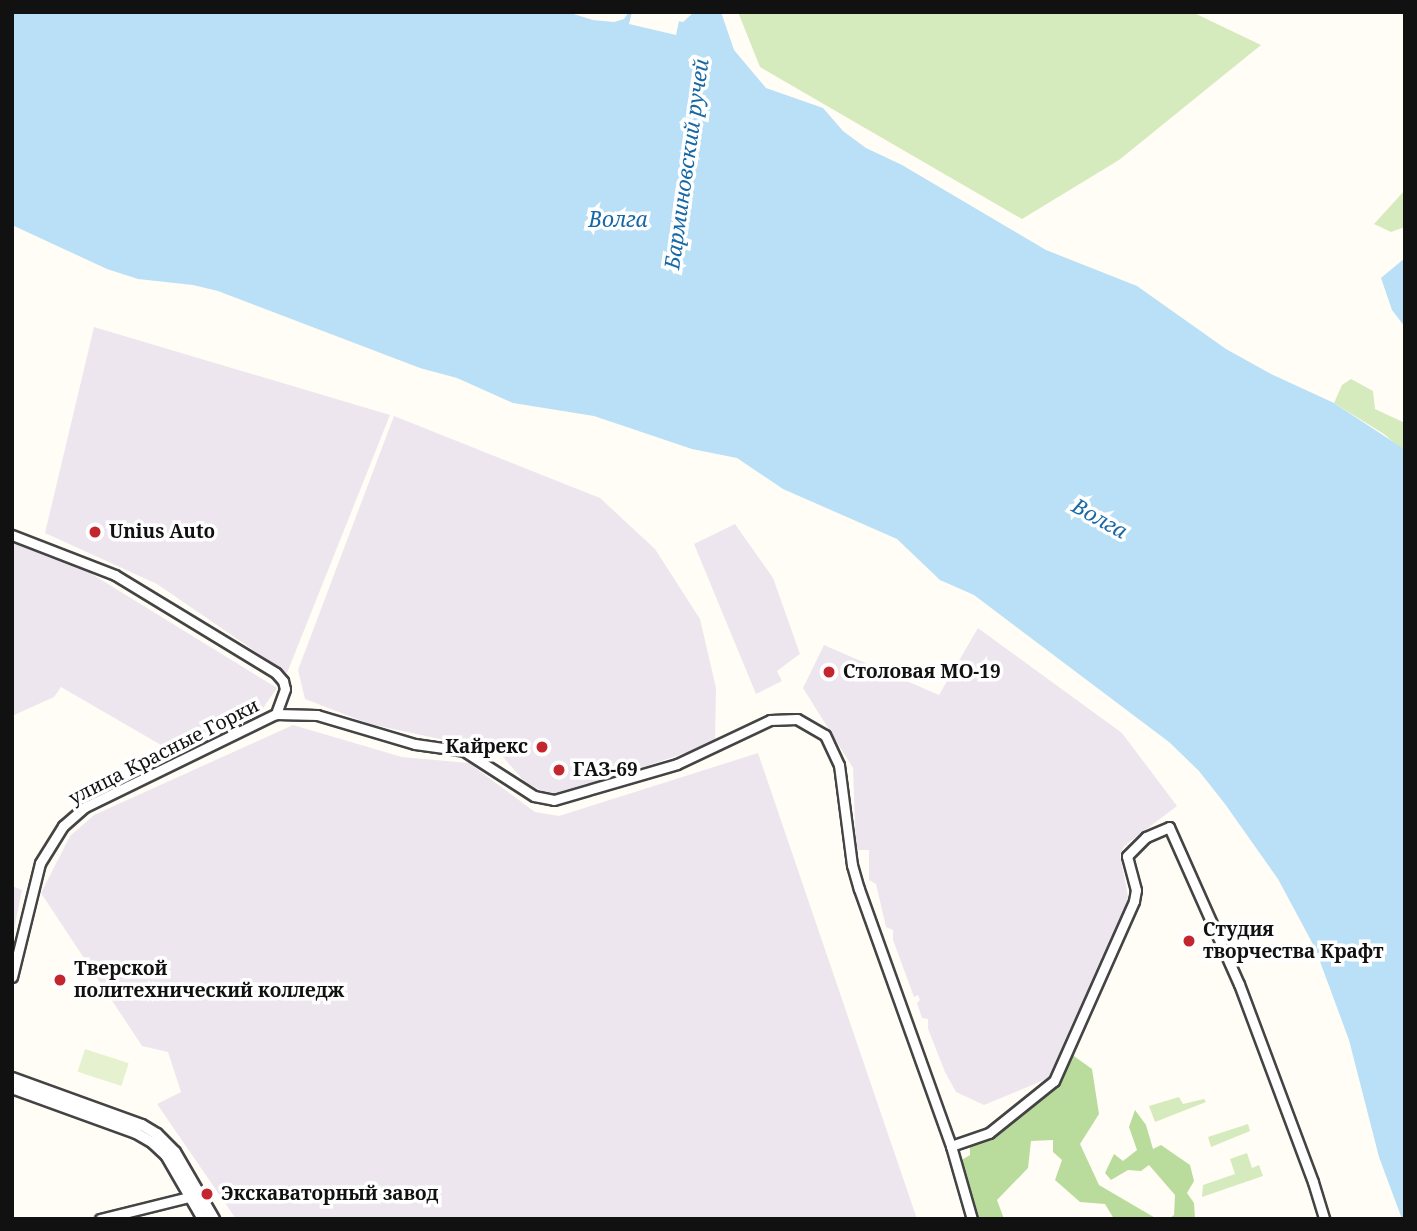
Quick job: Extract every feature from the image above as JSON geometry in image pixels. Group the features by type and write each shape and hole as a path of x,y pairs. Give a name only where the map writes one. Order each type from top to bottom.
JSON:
{"street":[{"name":"улица Красные Горки","path":"12,535 51,547 134,584 201,629 276,673 284,681 285,689 276,715"},
{"name":"улица Красные Горки","path":"12,977 40,863 63,826 85,807 276,715 317,715 415,744 464,751 529,793 549,800 579,795 677,764 770,720 797,719 821,732 832,746 842,777 852,865 859,889 951,1146 972,1219"},
{"path":"951,1146 989,1133 1054,1081 1134,901 1136,890 1127,856 1146,837 1169,827 1239,985 1324,1219"},
{"path":"12,1078 152,1130 176,1152 203,1219"},
{"path":"12,1088 145,1137 166,1155 214,1219"},
{"path":"100,1219 195,1196"}],"shaded area":[{"path":"94,327 390,415 287,673 157,584 45,533"},
{"path":"394,416 600,498 655,549 700,619 716,688 715,743 554,797 525,782 489,741 449,741 370,724 305,699 298,670"},
{"path":"735,524 773,578 800,654 777,671 782,681 756,694 694,544"},
{"path":"12,542 69,560 277,688 263,708 173,752 61,687 54,697 12,716"},
{"path":"978,628 1122,733 1177,806 1124,846 1120,855 1129,902 1049,1078 984,1105 956,1092 945,1072 928,1029 928,1019 922,1018 917,1003 920,1000 918,995 914,997 893,940 893,930 886,927 876,884 869,880 869,850 856,850 853,768 803,688 824,645 939,695"},
{"name":"Экскаваторный завод","path":"293,725 402,757 469,763 535,812 559,816 758,753 917,1219 236,1219 157,1104 181,1092 168,1052 142,1046 41,893 70,836 94,815"},
{"path":"12,886 22,890 12,940"}],"green space":[{"path":"738,12 1192,12 1261,45 1119,160 1022,219 760,67"},
{"path":"1405,190 1405,227 1391,232 1374,224"},
{"path":"1351,379 1373,391 1375,409 1405,423 1405,452 1384,434 1334,403 1342,385"},
{"path":"85,1049 129,1063 121,1086 78,1072"},
{"path":"1071,1054 1092,1069 1099,1114 1080,1144 1099,1185 1157,1219 1114,1219 1105,1204 1080,1202 1055,1180 1062,1160 1053,1152 1053,1140 1031,1141 1028,1168 997,1200 1004,1219 978,1219 960,1161 970,1155 970,1145 990,1136 1055,1083"},
{"path":"1179,1097 1183,1104 1204,1099 1206,1102 1155,1122 1149,1106"},
{"path":"1135,1110 1146,1125 1153,1149 1161,1145 1190,1165 1194,1181 1187,1193 1194,1203 1195,1219 1169,1219 1174,1215 1175,1195 1149,1165 1141,1171 1128,1170 1111,1180 1105,1173 1114,1154 1123,1161 1137,1150 1129,1127"},
{"path":"1248,1124 1250,1131 1211,1147 1208,1137"},
{"path":"1247,1153 1252,1168 1259,1165 1263,1176 1202,1197 1203,1185 1235,1174 1230,1159"}],"water":[{"name":"Волга","path":"12,12 567,12 593,20 614,22 624,19 629,12 683,22 694,12 721,12 734,50 766,88 823,108 843,131 866,148 902,165 1046,250 1137,286 1226,349 1271,374 1334,403 1401,447 1405,452 1405,1219 1402,1219 1379,1157 1349,1040 1315,948 1278,879 1225,804 1199,771 1169,742 974,595 940,580 897,539 783,489 737,458 692,449 594,416 513,403 457,378 420,368 218,291 193,285 138,279 107,269 12,225"},
{"path":"1405,258 1405,327 1392,310 1381,278"}],"pier":[{"path":"632,12 679,21 676,35 629,24"}],"place":[{"name":"Unius Auto","path":"95,532"},
{"name":"Столовая МО-19","path":"829,672"},
{"name":"Кайрекс","path":"542,747"},
{"name":"ГАЗ-69","path":"559,770"},
{"name":"Студия творчества Крафт","path":"1189,941"},
{"name":"Тверской политехнический колледж","path":"60,980"},
{"name":"Экскаваторный завод","path":"207,1194"}],"water label":[{"name":"Барминовский ручей","path":"686,164"}]}
